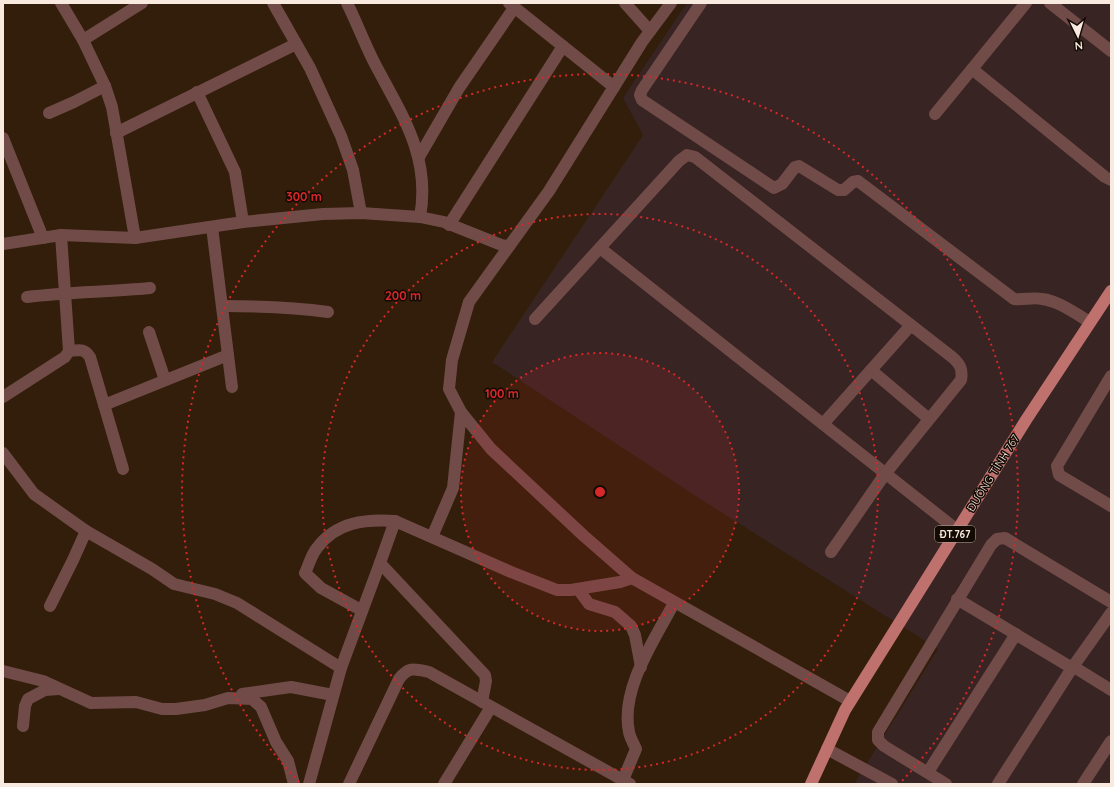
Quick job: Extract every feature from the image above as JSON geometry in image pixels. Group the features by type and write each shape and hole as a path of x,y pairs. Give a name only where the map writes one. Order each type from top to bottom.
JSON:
{"main road":[{"name":"ĐƯỜNG TỈNH 767","path":"810,784 850,702 1026,420 1111,291"}],"street":[{"path":"61,3 83,40 112,107 135,238"},
{"path":"83,40 142,3"},
{"path":"273,3 310,68 341,136 354,170 361,213"},
{"path":"347,3 375,64 411,133 419,157 423,178 424,194 420,217"},
{"path":"625,3 650,31"},
{"path":"670,3 650,31 548,191 469,302 452,360 449,389 461,412 491,449 601,552 632,578 850,702"},
{"path":"701,3 642,90 640,95 642,100 774,188 782,184 795,167 799,166 840,190 847,189 853,182 858,181 1014,299 1029,300 1041,298 1053,301 1090,322"},
{"path":"935,114 1026,3"},
{"path":"1050,3 1111,51"},
{"path":"419,157 459,88 511,5 614,87"},
{"path":"116,133 296,44"},
{"path":"449,225 563,46"},
{"path":"972,69 1105,177 1111,180"},
{"path":"49,113 104,86"},
{"path":"197,92 235,172 243,222"},
{"path":"3,138 43,238"},
{"path":"535,319 679,161 687,155 695,157 960,364 963,372 961,380 886,474 831,552"},
{"path":"3,244 61,235 135,238 243,222 322,214 361,213 420,217 449,225 504,246 510,245"},
{"path":"212,227 232,387"},
{"path":"3,397 65,357 69,351 61,235"},
{"path":"600,248 958,530"},
{"path":"27,297 66,292 122,291 150,288"},
{"path":"223,306 266,306 301,308 328,312"},
{"path":"823,424 911,326"},
{"path":"148,332 165,380"},
{"path":"69,351 82,349 87,351 123,469"},
{"path":"104,405 228,355"},
{"path":"871,370 930,420"},
{"path":"1111,376 1057,466 1059,475 1111,506"},
{"path":"432,537 454,484 461,412"},
{"path":"5,461 34,494 86,531 152,569 174,584 215,594 237,603 341,668"},
{"path":"361,610 321,588 305,574 317,547 341,526 381,520 395,521 551,588 564,590 578,589 620,582 632,578"},
{"path":"309,784 341,668 361,610 395,521"},
{"path":"50,606 74,560 86,531"},
{"path":"946,784 884,746 878,740 878,732 990,545 997,539 1005,538 1111,602"},
{"path":"380,563 485,675 486,704 444,784"},
{"path":"578,589 589,604 615,612 631,626 641,667"},
{"path":"957,599 1111,690"},
{"path":"349,784 399,679 405,671 413,668 430,672 626,782 636,749 629,734 628,714 634,681 674,603"},
{"path":"998,784 1073,667 1111,613"},
{"path":"928,772 1016,634"},
{"path":"3,671 43,681 91,703 136,702 162,709 205,705 228,698 291,687 333,695"},
{"path":"23,726 25,706 28,699 45,690 59,688"},
{"path":"228,698 252,699 261,707 276,742 288,762 294,784"},
{"path":"1083,784 1111,741"},
{"path":"827,749 892,784"}],"shaded area":[{"path":"687,3 1111,3 1111,784 854,784 938,649 702,500 492,362 643,135 623,98"}]}
